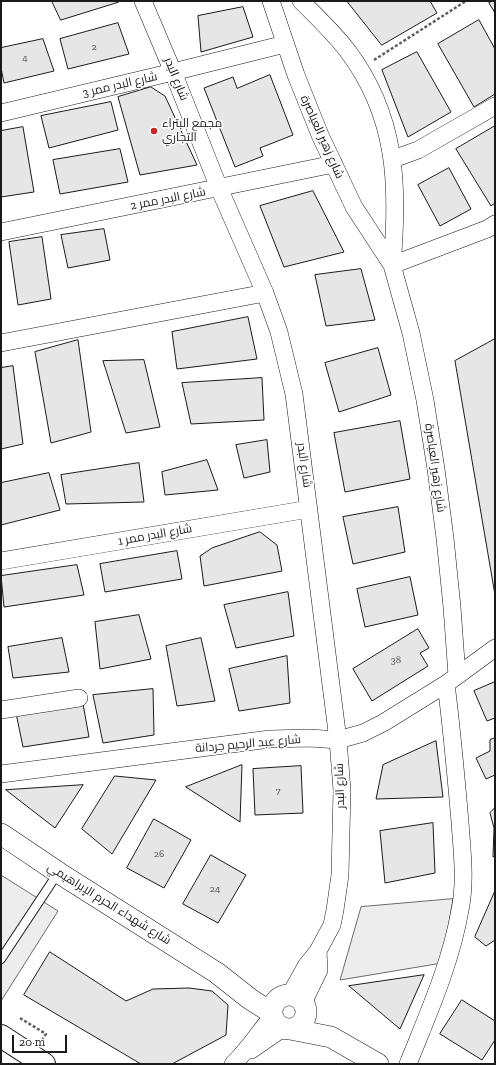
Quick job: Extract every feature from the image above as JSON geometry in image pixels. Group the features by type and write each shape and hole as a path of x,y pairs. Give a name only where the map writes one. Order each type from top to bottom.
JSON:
{"main road":[{"path":"1,1036 44,1064"}],"street":[{"name":"شارع البدر","path":"143,1 219,188 265,294 279,332 294,394 310,509 338,740 342,790 340,875 332,925 318,951 319,970 296,1001"},
{"name":"شارع زهير العياصرة","path":"271,1 307,105 334,164 354,207 392,264 411,333 425,400 436,469 448,568 452,680 463,886 461,909 452,948 442,978 408,1064"},
{"name":"شارع زهير العياصرة","path":"301,1 332,31 360,69 372,90 381,113 393,159 395,212 392,264"},
{"name":"شارع البدر ممر 3","path":"1,113 285,44"},
{"path":"393,159 418,150 495,106"},
{"name":"شارع البدر ممر 2","path":"1,232 334,164"},
{"path":"392,264 486,229 495,224"},
{"path":"1,343 265,294"},
{"name":"شارع البدر ممر 1","path":"1,561 310,509"},
{"name":"شارع عبد الرحيم جردانة","path":"1,774 270,739 310,738 338,740 363,733 383,723 452,680 495,648"},
{"path":"1,710 79,698"},
{"name":"شارع شهداء الحرم الإبراهيمي","path":"1,834 59,873 217,973 279,1022 331,1037 378,1064"},
{"name":"شارع شهداء الحرم الإبراهيمي","path":"217,973 296,1001 331,1037"},
{"path":"238,1059 256,1036 279,1022 296,1027 302,1022 305,1016 296,1001 275,1002 279,1022"}],"lane":[{"path":"1,959 59,873"}],"path":[{"path":"360,69 466,1"},
{"path":"20,1018 46,1034"}],"shaded area":[{"path":"1,875 58,911 1,1001"},
{"path":"453,899 442,963 340,980 361,907"}],"building":[{"path":"52,1 119,1 119,2 61,20"},
{"path":"347,1 430,1 437,13 382,45"},
{"path":"495,1 495,13 489,3"},
{"path":"243,7 253,37 201,52 198,16"},
{"path":"479,20 495,49 495,94 474,107 438,44"},
{"path":"118,23 129,54 68,69 60,39"},
{"path":"43,39 54,71 4,83 1,68 1,48"},
{"path":"417,52 451,112 408,137 382,70"},
{"path":"270,75 293,135 260,148 263,156 235,167 204,88 233,77 237,88"},
{"name":"مجمع البتراء التجاري","path":"151,87 165,96 197,165 140,175 118,97"},
{"path":"111,102 118,130 49,148 41,116"},
{"path":"495,126 495,203 491,206 456,149"},
{"path":"23,127 34,192 1,197 1,131"},
{"path":"120,149 128,182 60,194 53,160"},
{"path":"449,168 471,209 440,226 418,185"},
{"path":"313,191 344,252 284,267 260,206"},
{"path":"104,229 110,260 68,268 61,235"},
{"path":"42,237 51,299 18,305 9,242"},
{"path":"361,269 375,320 326,326 315,275"},
{"path":"248,317 257,359 177,369 172,332"},
{"path":"495,339 495,595 455,361"},
{"path":"78,340 91,432 51,443 35,352"},
{"path":"378,348 391,395 339,412 325,363"},
{"path":"144,360 160,427 126,433 103,361"},
{"path":"13,366 23,444 1,449 1,368"},
{"path":"262,378 264,420 191,424 182,383"},
{"path":"400,421 410,479 345,492 334,433"},
{"path":"267,440 270,472 244,478 236,445"},
{"path":"207,460 218,490 165,495 162,472"},
{"path":"139,463 144,502 66,504 61,475"},
{"path":"49,473 60,510 1,525 1,483"},
{"path":"398,507 405,552 353,564 343,517"},
{"path":"260,532 277,545 282,571 204,586 200,556 212,548"},
{"path":"177,551 182,579 105,592 100,564"},
{"path":"77,565 84,595 4,607 1,576"},
{"path":"410,577 418,615 365,627 357,589"},
{"path":"288,592 294,636 236,648 224,605"},
{"path":"139,615 151,659 100,669 95,622"},
{"path":"418,629 429,648 420,653 428,666 372,701 353,669"},
{"path":"62,638 69,672 13,678 8,647"},
{"path":"201,638 215,701 177,706 166,646"},
{"path":"287,656 290,703 239,711 229,669"},
{"path":"495,682 495,718 487,721 474,691"},
{"path":"153,689 154,735 103,743 93,695"},
{"path":"83,704 89,737 23,747 16,713"},
{"path":"495,738 495,775 486,779 476,758 490,751 490,740"},
{"path":"436,741 443,797 376,799 383,765"},
{"path":"242,765 240,822 186,787"},
{"path":"301,766 303,813 255,815 253,769"},
{"path":"115,776 156,780 112,854 82,829"},
{"path":"83,785 55,828 6,790"},
{"path":"495,808 495,856 493,857 494,828 490,813"},
{"path":"154,819 191,840 164,888 127,868"},
{"path":"433,823 435,873 385,883 380,831"},
{"path":"211,855 246,875 218,923 183,904"},
{"path":"495,891 495,940 486,946 475,937"},
{"path":"50,952 126,1001 153,989 189,988 212,991 228,1005 226,1035 172,1064 141,1064 24,995"},
{"path":"424,975 400,1029 349,986"},
{"path":"462,1000 495,1021 495,1040 482,1060 440,1034"}],"place":[{"name":"مجمع البتراء التجاري","path":"154,131"}]}
